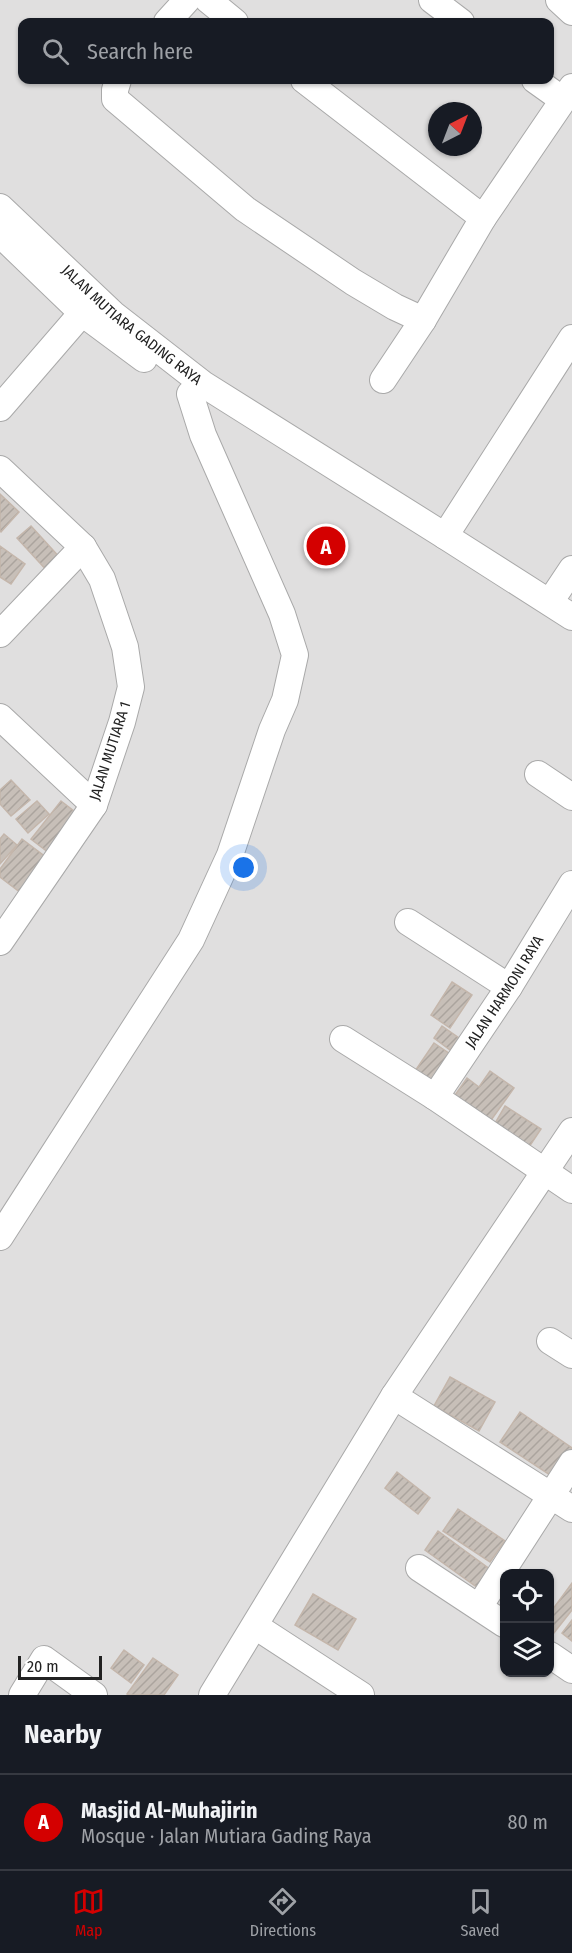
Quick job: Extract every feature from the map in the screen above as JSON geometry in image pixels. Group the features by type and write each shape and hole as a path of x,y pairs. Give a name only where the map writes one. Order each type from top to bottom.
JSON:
{"street":[{"path":"171,18 187,0"},
{"path":"208,0 230,18"},
{"path":"432,0 456,18"},
{"path":"559,0 572,12"},
{"path":"117,84 115,99 245,209 353,282 395,307 423,320"},
{"path":"309,84 483,218"},
{"path":"383,380 423,320 483,218 567,94 545,84"},
{"name":"JALAN MUTIARA GADING RAYA","path":"0,207 196,389"},
{"name":"JALAN MUTIARA GADING RAYA","path":"0,234 82,313 196,389"},
{"path":"0,408 82,313"},
{"path":"445,536 572,338"},
{"path":"196,389 445,536 572,617"},
{"path":"0,1237 191,940 230,855 272,730 285,700 296,655 282,614 203,435 196,389"},
{"name":"JALAN MUTIARA 1","path":"0,469 83,547 102,579 125,647 131,687 122,722 94,804 8,911 0,942"},
{"path":"0,634 83,547"},
{"path":"550,602 572,569"},
{"path":"0,717 94,804"},
{"path":"538,774 572,797"},
{"name":"JALAN HARMONI RAYA","path":"435,1097 510,987 572,884"},
{"path":"408,922 510,987"},
{"path":"343,1039 435,1097 572,1190"},
{"path":"212,1695 394,1396 572,1131"},
{"path":"550,1341 572,1355"},
{"path":"394,1396 572,1509"},
{"path":"479,1607 572,1463"},
{"path":"418,1568 503,1623"},
{"path":"255,1626 361,1695"},
{"path":"554,1658 572,1670"},
{"path":"22,1695 44,1659 94,1695"}],"shaded area":[{"path":"0,0 572,0 572,1695 0,1695"}],"building":[{"path":"0,494 19,512 1,532 0,531"},
{"path":"31,526 62,560 49,573 17,538"},
{"path":"0,546 25,564 11,584 0,577"},
{"path":"11,780 30,800 11,816 0,804 0,790"},
{"path":"37,801 49,814 28,833 16,819"},
{"path":"61,801 83,818 53,856 31,839"},
{"path":"4,834 17,845 0,864 0,839"},
{"path":"22,839 47,858 21,893 0,877 0,869"},
{"path":"452,982 472,995 450,1028 431,1015"},
{"path":"442,1026 459,1038 450,1050 434,1038"},
{"path":"434,1043 456,1058 436,1086 415,1071"},
{"path":"490,1071 514,1088 489,1123 453,1098 467,1078 479,1087"},
{"path":"505,1106 541,1129 529,1147 494,1125"},
{"path":"450,1377 495,1402 479,1431 434,1406"},
{"path":"520,1412 572,1448 553,1477 500,1442"},
{"path":"397,1472 430,1498 418,1514 385,1488"},
{"path":"458,1509 505,1541 490,1562 443,1531"},
{"path":"438,1531 491,1570 478,1588 425,1550"},
{"path":"572,1583 572,1610 554,1633 554,1608"},
{"path":"313,1594 356,1619 338,1650 295,1625"},
{"path":"572,1620 572,1641 562,1633"},
{"path":"124,1650 144,1665 131,1683 111,1668"},
{"path":"153,1658 178,1675 164,1695 127,1694"}],"place":[{"name":"Masjid Al-Muhajirin","path":"326,546"}]}
